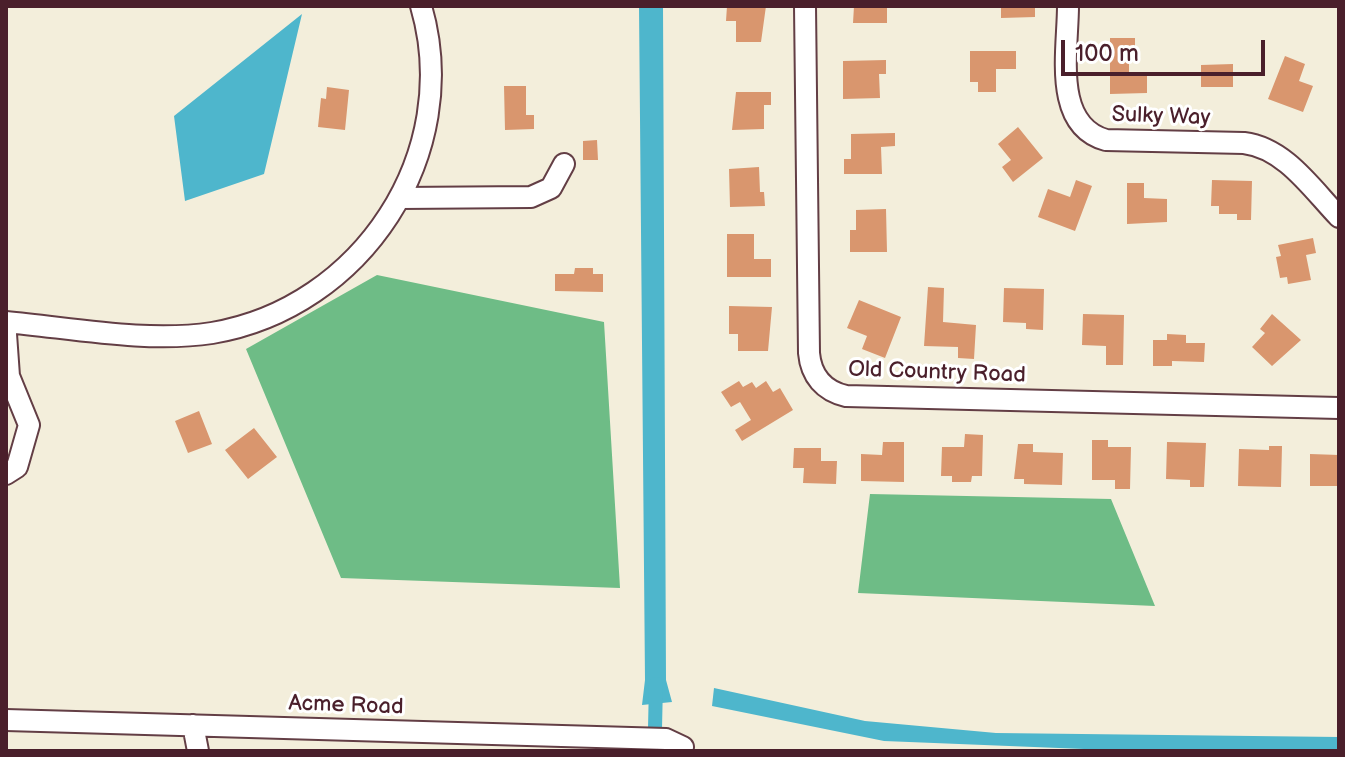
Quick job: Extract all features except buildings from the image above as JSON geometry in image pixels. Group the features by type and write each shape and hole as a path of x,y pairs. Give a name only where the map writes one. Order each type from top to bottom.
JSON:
{"street":[{"path":"6,322 186,335 232,328 263,319 293,305 337,276 368,245 400,198 416,162 429,110 429,49 421,6"},
{"name":"Old Country Road","path":"805,6 809,353 814,373 827,389 846,396 1339,408"},
{"name":"Sulky Way","path":"1068,6 1070,107 1087,132 1106,140 1244,143 1264,147 1282,158 1339,217"},
{"path":"400,198 531,197 551,188 564,164"},
{"path":"6,334 9,376 29,425 17,467 6,474"},
{"name":"Acme Road","path":"6,720 193,725 498,743 666,739 683,747"},
{"path":"193,725 198,751"}],"green space":[{"path":"377,275 604,322 620,588 341,578 246,349"},
{"path":"870,494 1111,499 1155,606 858,593"}],"water":[{"path":"639,6 663,6 666,680 672,702 642,705 645,680"},
{"path":"302,14 264,174 185,201 174,116"},
{"path":"714,688 865,721 996,733 1339,737 1339,751 1084,749 884,741 712,706"}],"waterway":[{"path":"655,728 656,684"}]}
